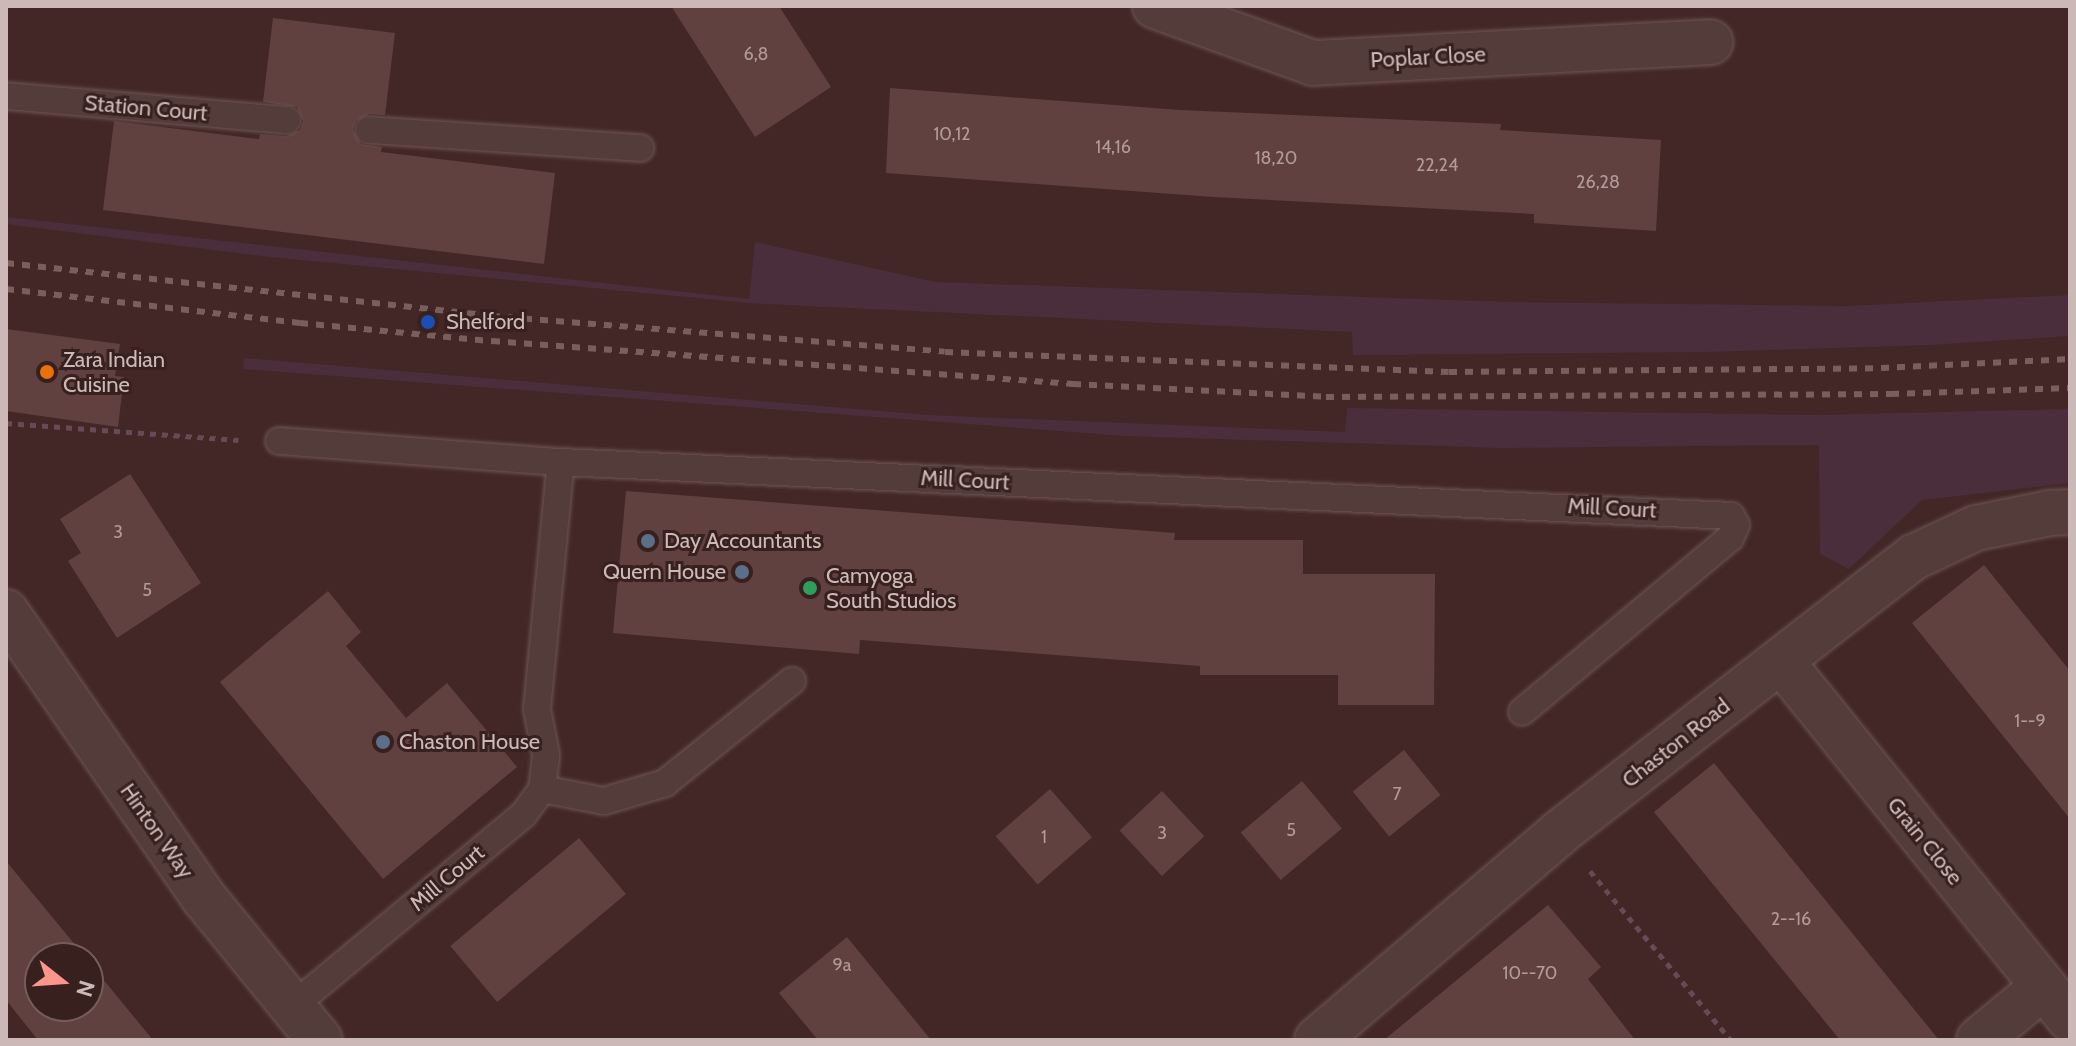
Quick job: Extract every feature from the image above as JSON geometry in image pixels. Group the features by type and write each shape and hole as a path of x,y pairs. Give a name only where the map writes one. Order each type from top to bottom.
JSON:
{"street":[{"name":"Poplar Close","path":"1155,6 1313,63 1710,42"},
{"name":"Chaston Road","path":"1317,1040 1559,833 1914,557 1976,528 2070,512"},
{"name":"Hinton Way","path":"6,612 204,898 320,1040"},
{"name":"Grain Close","path":"1781,661 2056,1003"},
{"path":"1979,1040 2056,1003"}],"lane":[{"name":"Station Court","path":"6,96 287,120"},
{"path":"369,130 640,148"},
{"path":"279,441 561,462 537,709 546,755 542,789 604,801 665,783 792,681"},
{"name":"Mill Court","path":"561,462 1731,516 1736,525 1730,538 1522,712"},
{"name":"Mill Court","path":"293,1006 524,814 542,789"}],"path":[{"path":"6,423 183,438 279,441"},
{"path":"1559,833 1731,1040"}],"shaded area":[{"path":"6,217 749,299 755,242 935,282 1509,302 1849,306 2070,295 2070,336 1930,345 1703,352 1353,355 1352,332 749,303 270,257 6,224"},
{"path":"244,358 929,415 1345,432 1347,408 1819,415 2070,409 2070,483 1922,500 1849,569 1820,554 1819,445 1503,448 1126,436 243,369"}],"building":[{"path":"671,6 779,6 831,87 755,137"},
{"path":"273,18 395,33 385,115 369,114 356,121 353,130 361,144 382,147 381,152 555,173 544,264 103,210 114,121 259,139 260,134 286,136 300,130 303,121 297,107 263,102"},
{"path":"890,88 1180,110 1501,124 1500,130 1661,140 1656,231 1534,223 1534,214 1214,197 886,173"},
{"name":"Zara Indian Cuisine","path":"6,329 120,344 115,376 124,377 118,427 6,411"},
{"path":"130,474 201,583 117,638 68,561 81,553 60,519"},
{"path":"626,491 1175,533 1174,540 1303,540 1303,574 1435,574 1434,705 1338,705 1338,675 1200,675 1200,666 860,640 859,654 613,633"},
{"path":"1984,565 2070,671 2070,819 1912,623"},
{"name":"Chaston House","path":"328,591 361,632 346,646 406,718 447,683 517,767 383,879 220,682"},
{"path":"1404,750 1441,795 1389,837 1353,792"},
{"path":"1714,763 1939,1040 1840,1040 1654,812"},
{"path":"1302,781 1342,828 1281,880 1241,832"},
{"path":"1050,789 1092,837 1038,885 996,836"},
{"path":"1162,791 1204,836 1162,876 1120,831"},
{"path":"579,838 626,894 497,1002 450,946"},
{"path":"6,861 73,942 24,942 24,1022 104,1022 104,980 153,1040 38,1040 6,1000"},
{"path":"1548,905 1601,967 1588,979 1635,1040 1384,1040"},
{"path":"847,937 931,1040 818,1040 779,993"}],"railway":[{"path":"6,263 492,316 945,352 1449,372 1881,368 2070,359"},
{"path":"6,289 300,323 492,341 1073,384 1326,397 1891,394 2070,388"}],"place":[{"name":"Shelford","path":"428,322"},
{"name":"Zara Indian Cuisine","path":"47,372"},
{"name":"Day Accountants","path":"648,541"},
{"name":"Quern House","path":"742,572"},
{"name":"Camyoga South Studios","path":"810,588"},
{"name":"Chaston House","path":"383,742"}]}
